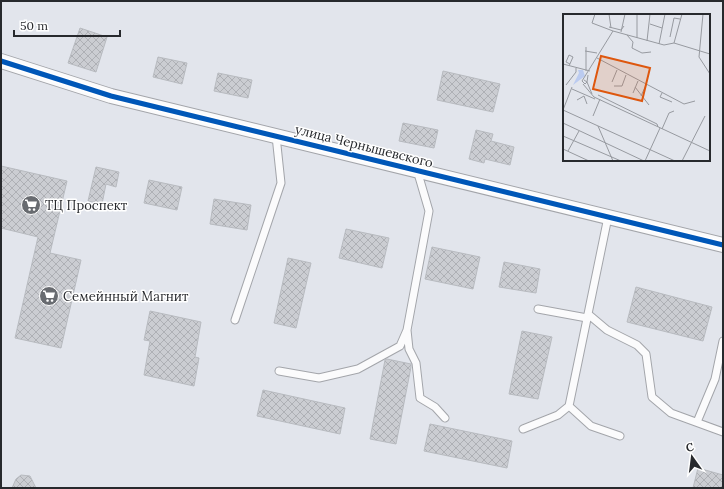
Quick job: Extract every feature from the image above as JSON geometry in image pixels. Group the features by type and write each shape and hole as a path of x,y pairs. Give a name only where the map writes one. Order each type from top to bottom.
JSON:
{"street":[{"name":"улица Чернышевского","path":"1,61 110,96 723,245"}],"lane":[{"path":"235,320 281,183 276,136"},
{"path":"279,371 319,378 358,369 400,346 407,330 429,211 417,170"},
{"path":"523,429 558,416 569,406 608,217"},
{"path":"538,309 587,316 608,330 637,345 646,354 652,397 672,413 723,432"},
{"path":"407,330 409,349 416,362 420,398 435,407 445,418"},
{"path":"697,422 715,379 723,341"},
{"path":"569,406 591,426 620,436"}],"building":[{"path":"80,28 107,37 96,72 68,63"},
{"path":"158,57 187,63 182,84 153,77"},
{"path":"443,71 500,84 493,112 437,100"},
{"path":"218,73 252,80 248,98 214,91"},
{"path":"403,123 438,130 434,148 399,141"},
{"path":"476,130 493,134 491,141 514,147 510,165 485,159 484,163 469,159"},
{"path":"1,166 67,181 50,253 81,260 61,348 15,338 38,237 1,228"},
{"path":"96,167 119,172 116,187 106,184 102,204 88,201"},
{"path":"149,180 182,187 177,210 144,203"},
{"path":"214,199 251,205 247,230 210,224"},
{"path":"346,229 389,238 382,268 339,258"},
{"path":"432,247 480,257 473,289 425,279"},
{"path":"288,258 311,263 296,328 274,323"},
{"path":"504,262 540,269 536,293 499,287"},
{"path":"636,287 712,307 703,341 627,322"},
{"path":"150,311 201,322 195,357 199,358 194,386 144,375 150,341 144,340"},
{"path":"522,331 552,337 538,399 509,394"},
{"path":"387,359 411,364 396,444 370,439 385,360"},
{"path":"263,390 345,408 340,434 257,416"},
{"path":"430,424 512,441 507,468 424,451"},
{"path":"698,468 723,475 723,488 693,488"},
{"path":"21,475 30,476 36,488 12,488 16,479"}],"cycle path":[{"path":"1,61 111,96 723,245"}],"place":[{"name":"ТЦ Проспект","path":"31,205"},
{"name":"Семейнный Магнит","path":"49,296"}]}
